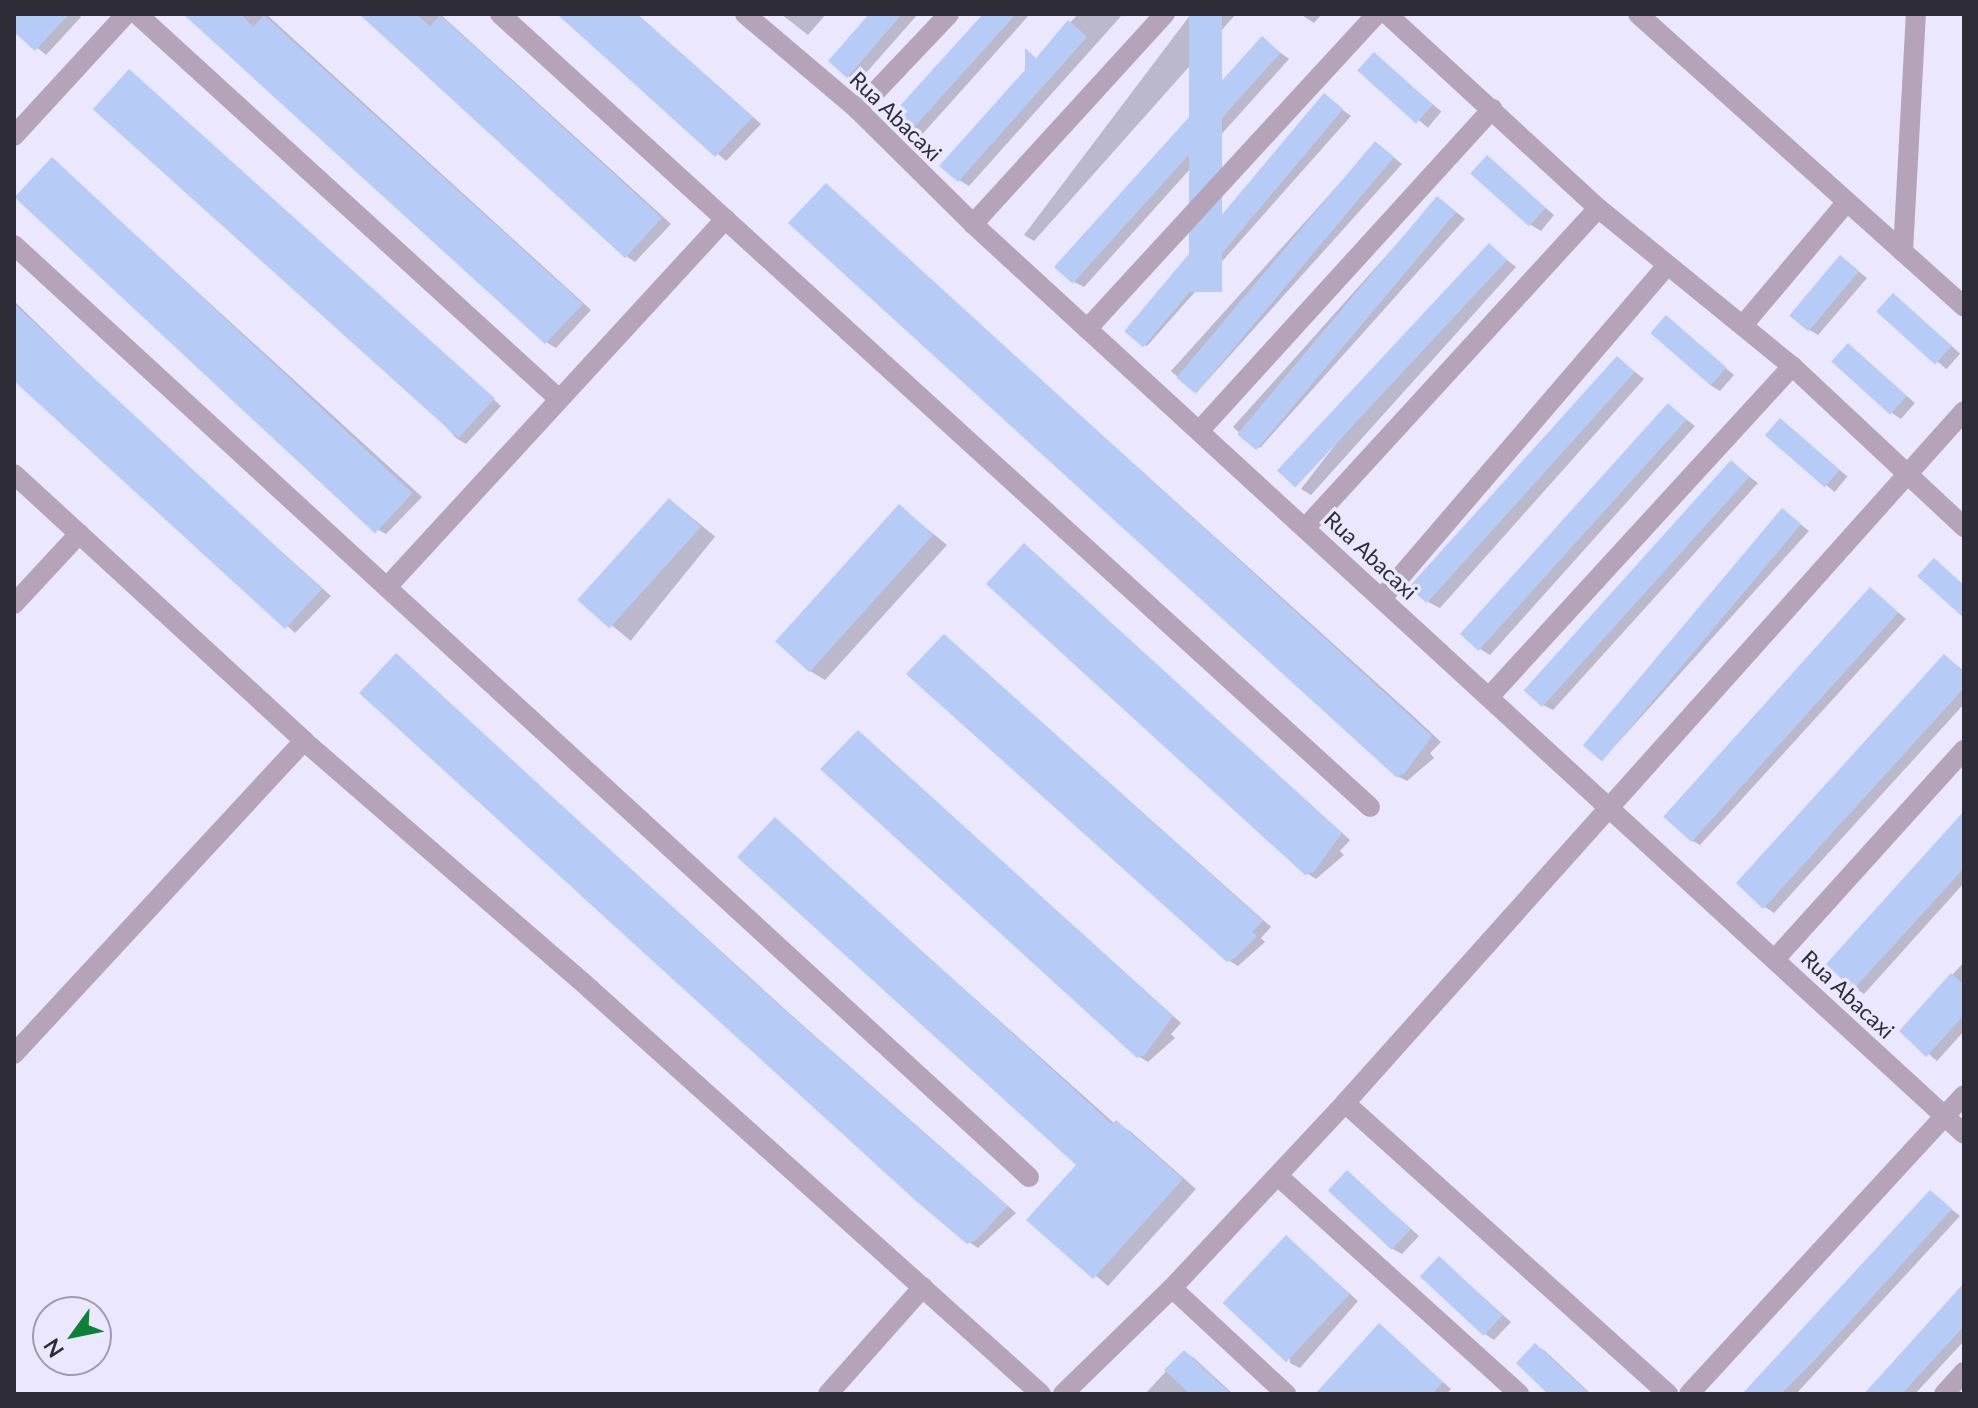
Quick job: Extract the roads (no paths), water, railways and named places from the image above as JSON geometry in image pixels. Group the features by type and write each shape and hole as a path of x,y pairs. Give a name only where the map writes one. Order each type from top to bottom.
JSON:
{"street":[{"path":"14,136 126,14"},
{"path":"137,14 559,399"},
{"path":"500,14 1370,807"},
{"name":"Rua Abacaxi","path":"745,14 858,110 973,224 1201,429 1964,1134"},
{"path":"858,110 949,14"},
{"path":"973,224 1165,14"},
{"path":"1087,329 1377,14"},
{"path":"1387,14 1598,208 1792,366 1964,527"},
{"path":"1638,14 1964,306"},
{"path":"1903,252 1916,14"},
{"path":"1201,429 1492,109"},
{"path":"1744,324 1846,203"},
{"path":"1306,527 1598,208"},
{"path":"387,587 725,219"},
{"path":"14,245 1029,1177"},
{"path":"1382,598 1667,266"},
{"path":"1489,697 1792,366"},
{"path":"1063,1394 1172,1288 1345,1103 1612,810 1964,411"},
{"path":"14,474 304,741 590,989 1041,1394"},
{"path":"14,604 79,534"},
{"path":"14,1054 304,741"},
{"path":"1775,959 1964,750"},
{"path":"1689,1394 1964,1095"},
{"path":"1345,1103 1668,1394"},
{"path":"1278,1176 1519,1394"},
{"path":"828,1394 923,1287"},
{"path":"1172,1288 1286,1394"},
{"path":"1944,1394 1964,1372"}]}
